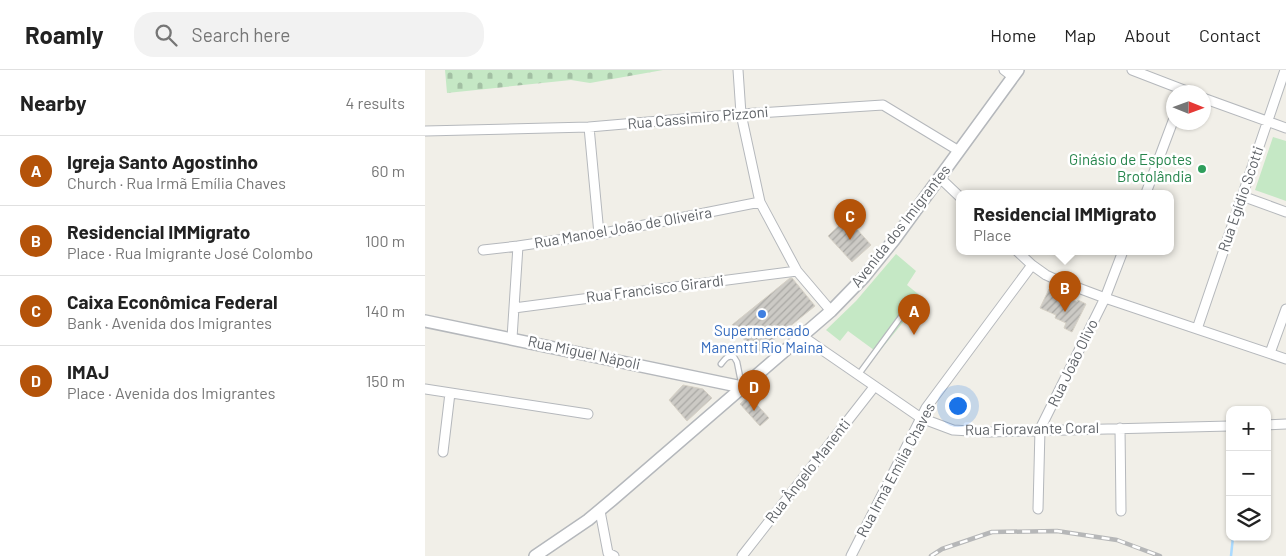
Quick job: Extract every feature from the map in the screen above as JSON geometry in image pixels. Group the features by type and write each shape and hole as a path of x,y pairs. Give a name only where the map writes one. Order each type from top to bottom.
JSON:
{"street":[{"path":"738,70 741,114 760,202 797,271 831,311"},
{"path":"1132,70 1169,85"},
{"name":"Rua Egídio Scotti","path":"1197,329 1285,70"},
{"name":"Avenida dos Imigrantes","path":"535,556 600,511 831,311 879,260 959,151 1012,72"},
{"path":"1211,101 1286,128"},
{"name":"Rua Cassimiro Pizzoni","path":"425,130 589,127 883,104 959,151"},
{"path":"589,127 599,234"},
{"path":"1146,190 1170,130"},
{"path":"939,177 956,193"},
{"path":"1242,196 1286,212"},
{"name":"Rua Manoel João de Oliveira","path":"511,338 518,246 599,234 760,202"},
{"path":"483,250 518,246"},
{"path":"1021,255 1032,265 1051,277 1105,298 1286,359"},
{"name":"Rua João Olivo","path":"1038,509 1040,429 1105,298 1121,255"},
{"name":"Rua Irmã Emília Chaves","path":"851,556 926,408 1032,265"},
{"name":"Rua Francisco Girardi","path":"514,308 797,271"},
{"path":"1270,353 1286,309"},
{"name":"Rua Miguel Nápoli","path":"425,322 511,338 742,387"},
{"name":"Rua Fioravante Coral","path":"802,336 921,418 953,430 988,432 1040,429 1226,426"},
{"name":"Rua Ângelo Manenti","path":"742,556 874,387"},
{"path":"425,389 587,414"},
{"path":"443,452 449,393"},
{"path":"1271,425 1286,424"},
{"path":"1120,428 1121,511"},
{"path":"600,511 608,553 614,556"}],"lane":[{"path":"858,375 903,314"},
{"path":"721,364 726,357 734,357 737,362 742,387"}],"green space":[{"path":"445,70 663,70 590,83 571,80 447,93"},
{"path":"1273,137 1286,141 1286,201 1255,190"},
{"path":"896,254 916,271 907,285 923,298 878,353 848,331 840,341 826,330 856,301"}],"building":[{"path":"847,218 871,245 852,262 828,236"},
{"path":"790,278 815,306 756,354 732,325"},
{"path":"1049,289 1077,302 1078,300 1086,304 1072,332 1064,328 1066,323 1055,318 1056,315 1040,308"},
{"path":"683,385 703,389 712,398 687,421 669,400"},
{"path":"749,396 769,418 760,426 740,404"}],"waterway":[{"path":"1231,556 1233,541"}],"railway":[{"path":"931,556 942,549 992,532 1057,531 1117,540 1160,556"}],"place":[{"name":"Ginásio de Espotes Brotolândia","path":"1202,169"},
{"name":"Caixa Econômica Federal","path":"850,240"},
{"name":"Residencial IMMigrato","path":"1065,312"},
{"name":"Supermercado Manentti Rio Maina","path":"762,314"},
{"name":"Igreja Santo Agostinho","path":"914,335"},
{"name":"IMAJ","path":"754,411"}]}
